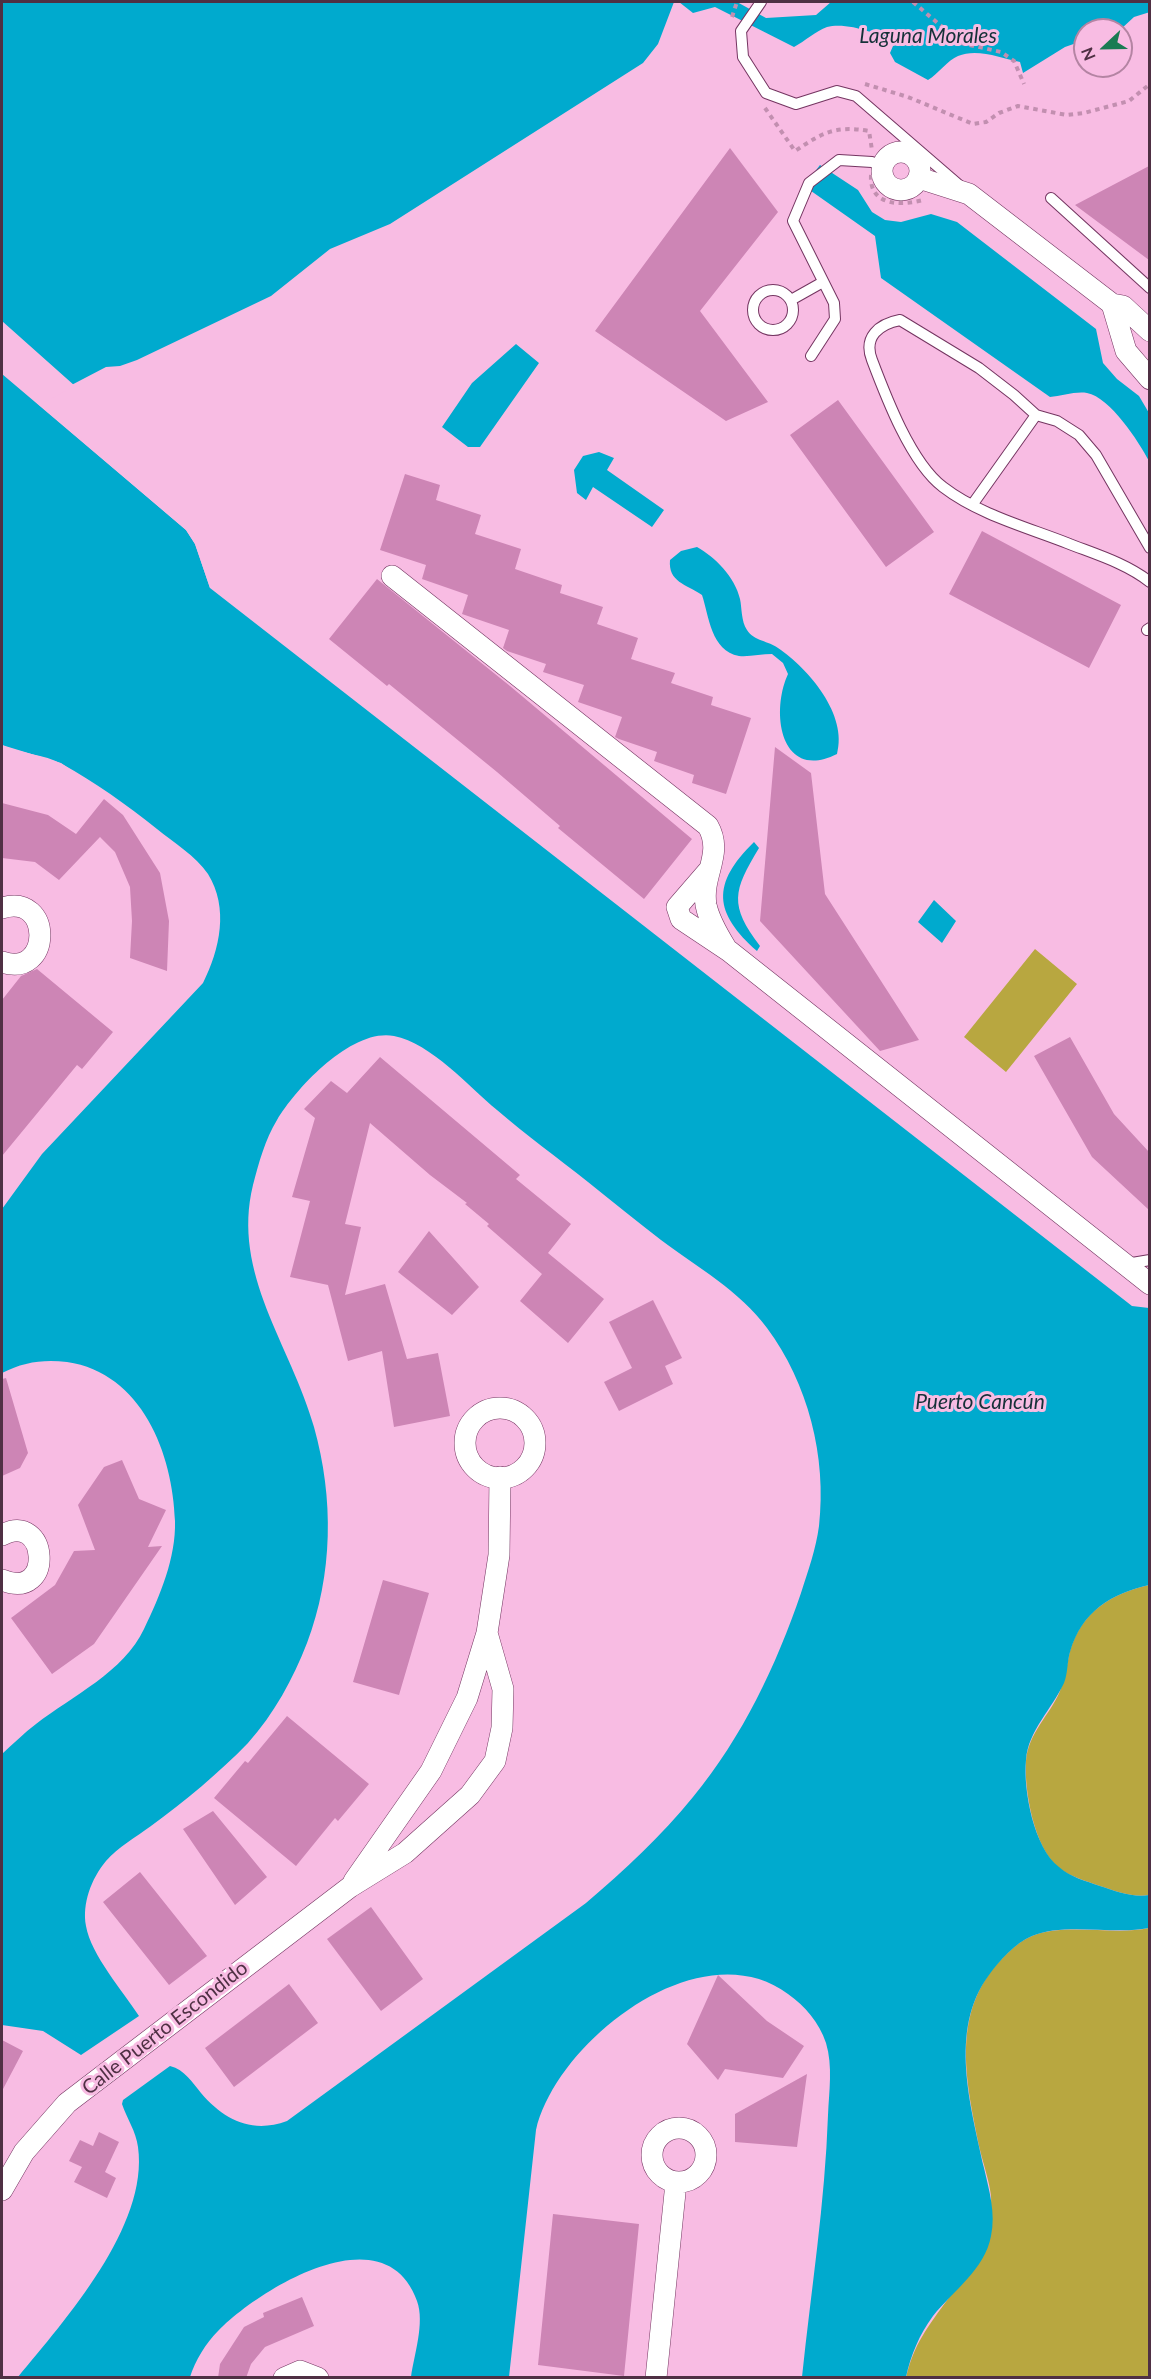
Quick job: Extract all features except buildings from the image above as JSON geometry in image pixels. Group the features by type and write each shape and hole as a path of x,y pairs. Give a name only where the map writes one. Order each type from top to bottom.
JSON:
{"street":[{"path":"877,164 886,182 896,190 909,189 919,178 969,194 1112,304 1123,306 1149,332"},
{"path":"1112,304 1126,351 1149,379"},
{"path":"392,576 708,826 715,838 715,855 709,870 706,903 716,932 729,951"},
{"path":"709,870 676,906 681,919 729,951 1122,1265 1149,1284"},
{"path":"684,897 696,895 706,903"},
{"path":"2,908 13,906 31,913 37,921 41,939 33,956 25,962 16,964 2,962"},
{"name":"Calle Puerto Escondido","path":"350,1887 431,1771 467,1698 487,1633 499,1556 500,1477"},
{"path":"2,1535 15,1531 30,1537 40,1551 40,1560 34,1576 26,1581 18,1584 2,1580"},
{"name":"Calle Puerto Escondido","path":"2,2190 24,2152 67,2103 350,1887 405,1853 470,1795 495,1761 502,1728 503,1689 487,1633"},
{"path":"656,2378 676,2183"},
{"path":"284,2378 300,2371 318,2378"}],"lane":[{"path":"760,3 741,31 743,57 766,93 796,104 837,91 856,96 969,194"},
{"path":"811,356 835,319 834,303 793,221 809,183 838,160 877,164"},
{"path":"1051,198 1149,288"},
{"path":"791,300 823,282"},
{"path":"1149,548 1096,455 1079,435 1057,421 1036,416 1014,395 979,368 900,320 884,323 875,331 869,344 869,354 880,381 919,460 941,486 972,506 1118,563 1149,582"},
{"path":"972,506 1036,416"},
{"path":"1122,1265 1149,1260"}],"path":[{"path":"730,23 737,2"},
{"path":"913,2 961,43 1001,52 1008,57 1014,62 1024,84"},
{"path":"837,91 848,83 874,86 973,123 986,122 999,113 1017,106 1067,115 1084,113 1129,101 1149,84"},
{"path":"760,100 795,151 817,137 846,127 869,131 877,164 871,182 874,191 887,203 905,205 933,198"}],"shaded area":[{"path":"1035,949 1077,984 1006,1072 964,1037"},
{"path":"1149,1585 1149,1895 1137,1896 1118,1892 1074,1876 1059,1868 1050,1859 1032,1818 1026,1761 1035,1733 1060,1691 1070,1651 1082,1625 1090,1615 1110,1599"},
{"path":"1149,1928 1149,2377 906,2378 917,2345 958,2281 991,2203 971,2102 966,2053 973,2007 982,1985 1005,1956 1032,1936 1059,1930 1121,1931"}],"water":[{"name":"Puerto Cancún","path":"2,2 674,2 658,44 643,63 390,224 330,249 271,296 137,360 120,366 106,367 37,403 186,530 195,544 210,588 1132,1306 1149,1308 1149,1585 1110,1599 1090,1615 1082,1625 1070,1652 1064,1683 1031,1739 1026,1760 1026,1787 1037,1833 1050,1858 1073,1876 1124,1894 1149,1895 1149,1928 1059,1930 1032,1936 1019,1943 1003,1958 989,1975 976,1997 969,2020 966,2069 969,2095 991,2202 993,2219 991,2236 988,2248 975,2269 933,2316 924,2330 913,2353 906,2377 802,2377 824,2181 830,2079 828,2052 823,2035 815,2021 806,2009 788,1994 753,1978 714,1975 675,1985 637,2004 602,2031 572,2062 549,2096 536,2130 509,2377 411,2377 420,2319 417,2301 401,2275 378,2262 351,2260 321,2266 291,2279 237,2314 209,2341 190,2377 18,2377 80,2300 100,2270 117,2239 130,2208 138,2177 138,2147 122,2104 123,2100 170,2066 184,2073 219,2111 229,2117 250,2125 262,2126 287,2121 600,1891 681,1811 711,1774 743,1725 781,1647 801,1593 816,1543 821,1500 817,1448 804,1397 781,1349 767,1328 744,1302 519,1128 449,1067 422,1047 394,1036 378,1036 361,1041 344,1050 312,1077 277,1120 258,1168 248,1218 250,1249 257,1279 267,1309 304,1397 321,1454 325,1481 328,1536 326,1563 316,1617 307,1643 282,1696 248,1743 189,1797 116,1851 106,1861 92,1884 85,1909 89,1937 101,1961 139,2016 81,2055 43,2031 2,2025 2,1754 36,1724 111,1671 135,1644 150,1616 166,1576 173,1549 175,1521 168,1469 160,1444 134,1399 115,1382 93,1369 58,1361 26,1364 2,1373 2,1209 42,1154 203,983 218,943 220,914 215,887 208,874 184,850 99,786 74,771 55,761 2,745"},
{"name":"Laguna Morales","path":"679,2 737,2 766,18 816,15 831,2 1149,2 1150,12 1133,18 1073,18 1073,44 1023,73 1020,62 989,54 973,53 954,58 928,80 895,62 890,53 893,46 880,36 862,29 843,26 827,27 794,47 715,7 693,13"},
{"path":"820,165 858,190 872,212 885,220 901,222 931,214 957,222 1096,329 1103,363 1117,379 1139,396 1149,413 1149,461 1123,421 1096,396 1087,393 1073,393 1050,397 881,278 875,236 804,186"},
{"path":"516,344 539,363 480,447 468,447 442,427 472,383"},
{"path":"599,452 614,458 607,470 664,510 652,527 593,487 586,500 577,493 574,470 583,456"},
{"path":"697,547 711,556 734,583 740,599 744,623 750,634 790,657 813,680 823,694 837,724 839,739 837,754 818,760 803,759 792,751 785,739 781,724 780,707 788,674 783,663 772,654 739,656 722,647 709,622 702,595 679,582 672,573 670,560 681,551"},
{"path":"754,842 759,848 744,876 738,898 743,919 760,946 757,951 732,924 723,898 730,871"},
{"path":"934,900 956,921 942,943 918,922"}],"pier":[{"path":"2,321 75,386 41,404 189,528 207,564 212,582 210,588 195,544 186,530 2,374"},
{"path":"2,745 61,763 80,776 74,776 59,766 12,753 2,748"}]}
